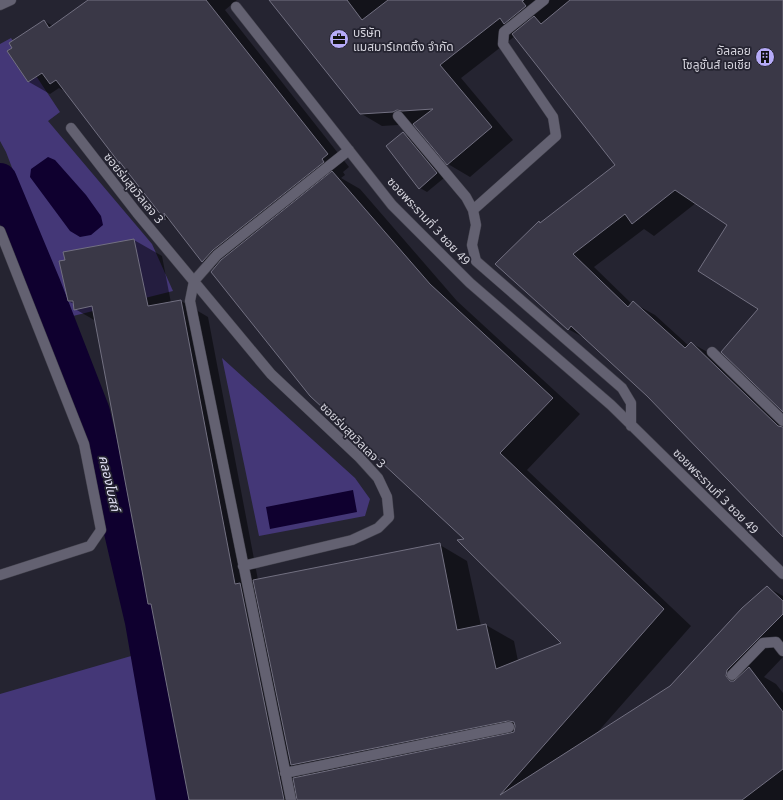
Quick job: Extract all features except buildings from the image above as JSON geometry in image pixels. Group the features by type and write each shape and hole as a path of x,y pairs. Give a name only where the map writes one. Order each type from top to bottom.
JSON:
{"street":[{"path":"0,5 11,0"},
{"path":"398,116 466,197 473,210 556,136 553,117 503,44 504,32 544,0"},
{"name":"ซอยพระรามที่ 3 ซอย 49","path":"236,7 392,205 470,283 611,405 631,426 782,570"},
{"name":"ซอยร่มสุขวิลเลจ 3","path":"70,128 136,213 271,374 359,457 378,478 387,497 389,517 378,528 352,540 243,566"},
{"path":"291,800 190,301 194,281 216,255 349,150"},
{"name":"ซอยพระรามที่ 3 ซอย 49","path":"473,210 476,225 472,245 476,261 622,388 631,403 631,426"},
{"path":"0,232 84,444 101,530 90,546 0,575"},
{"path":"712,352 783,421"},
{"path":"732,675 763,643 776,642 783,651"},
{"path":"285,773 509,727"}],"shaded area":[{"path":"11,38 60,112 48,121 152,244 173,291 69,317 6,152 0,141 0,44"},
{"path":"48,157 55,160 86,195 101,216 103,225 91,235 80,237 70,231 30,177 31,169"},
{"path":"222,358 355,478 370,499 365,516 259,536"},
{"path":"353,490 357,512 270,529 266,507"},
{"path":"138,654 162,800 0,800 0,694"}],"waterway":[{"name":"คลองโบสถ์","path":"0,180 43,283 93,412 142,622 173,800"}],"place":[{"name":"บริษัท แมสมาร์เกตติ้ง จำกัด","path":"339,39"},
{"name":"อัลลอย โซลูชั่นส์ เอเชีย","path":"765,57"}]}
